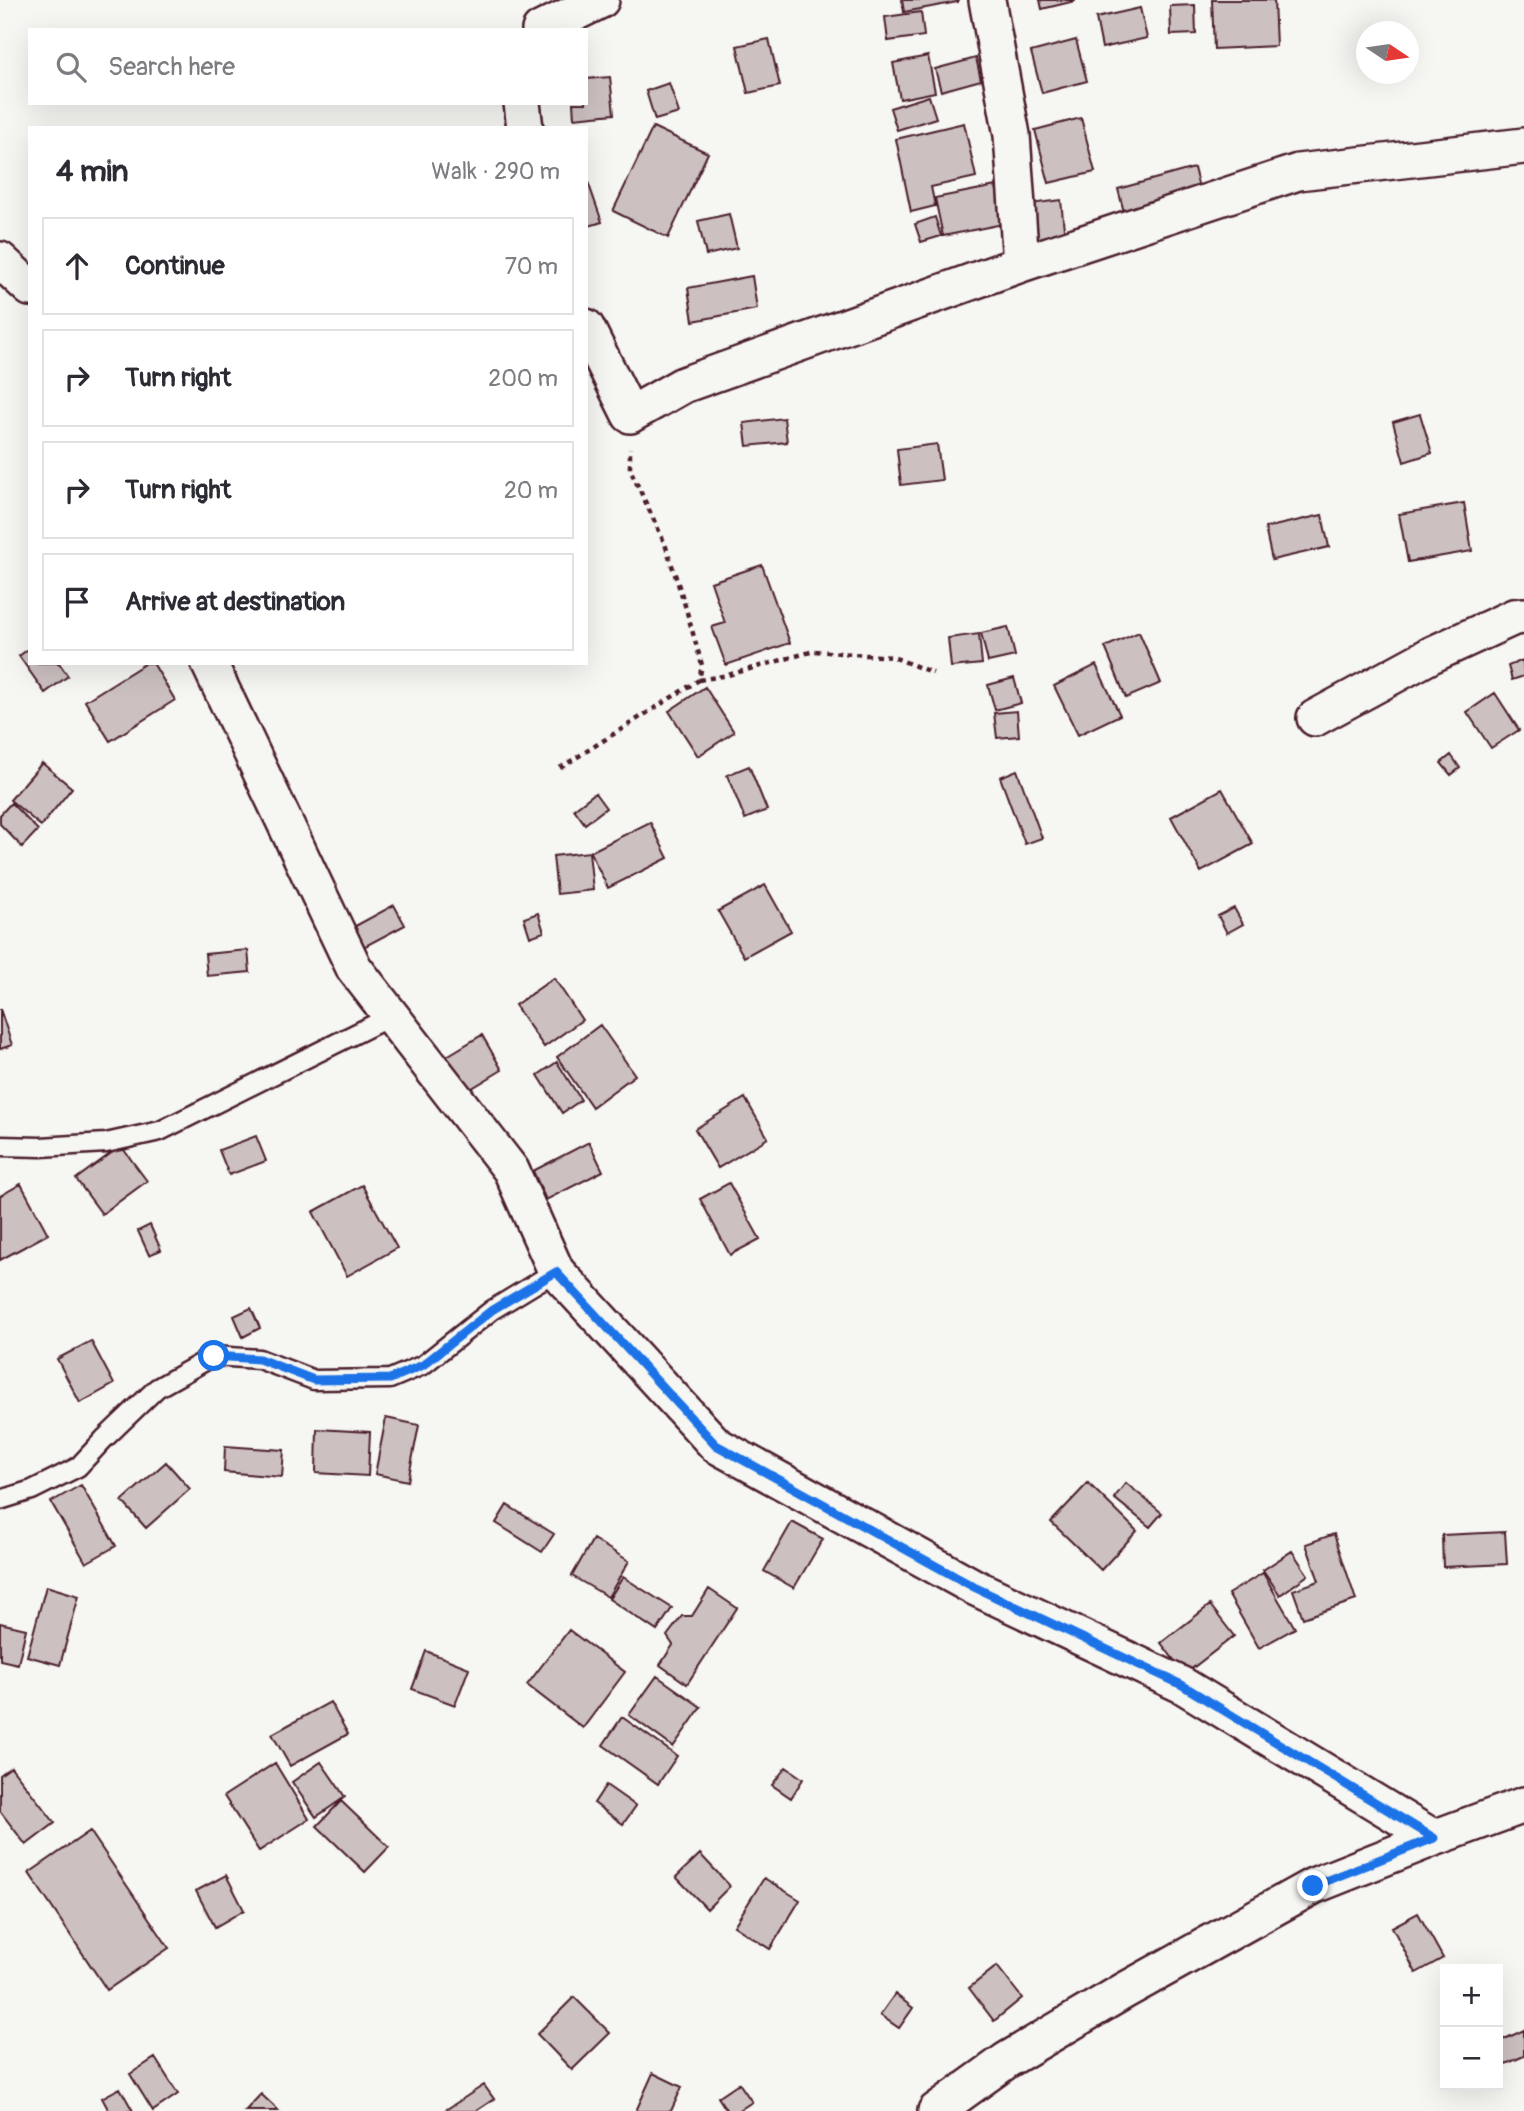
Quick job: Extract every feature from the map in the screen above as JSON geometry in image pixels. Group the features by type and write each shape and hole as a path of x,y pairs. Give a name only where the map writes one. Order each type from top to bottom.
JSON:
{"street":[{"path":"544,28 601,0"},
{"path":"987,0 1012,135 1021,264"},
{"path":"522,105 525,126"},
{"path":"588,331 631,415 683,385 1021,264 1298,172 1524,146"},
{"path":"0,260 28,286"},
{"path":"1315,718 1431,655 1514,617 1524,616"},
{"path":"210,665 354,968 511,1170 556,1272 716,1445 974,1587 1182,1685 1434,1838"},
{"path":"936,2111 1007,2060 1313,1886 1524,1805"}],"lane":[{"path":"0,1146 41,1147 106,1143 160,1131 391,1016"},
{"path":"0,1500 32,1490 78,1467 104,1438 157,1388 214,1356 259,1359 314,1380 390,1379 423,1365 492,1310 556,1272"}],"path":[{"path":"631,415 630,469 664,544 684,602 702,665 699,680"},
{"path":"560,768 699,680 728,675 814,650 893,657 933,673"}],"building":[{"path":"902,0 958,0 958,2 904,12"},
{"path":"1040,0 1075,0 1075,1 1042,9"},
{"path":"1212,0 1274,0 1276,46 1214,49"},
{"path":"1195,5 1196,34 1171,35 1170,6"},
{"path":"1140,8 1147,38 1102,48 1096,18"},
{"path":"921,12 924,36 888,41 885,17"},
{"path":"769,39 780,86 748,93 737,46"},
{"path":"1076,40 1087,81 1042,93 1031,52"},
{"path":"928,56 935,92 900,99 893,63"},
{"path":"976,58 981,80 941,91 935,69"},
{"path":"610,77 614,114 574,118 573,105 588,105 588,79"},
{"path":"669,83 679,113 655,120 646,91"},
{"path":"929,96 936,118 897,130 890,108"},
{"path":"1081,118 1095,172 1049,183 1035,130"},
{"path":"964,123 976,177 931,187 935,206 911,212 896,139"},
{"path":"653,127 708,153 668,238 613,211"},
{"path":"1194,168 1200,192 1124,212 1118,189"},
{"path":"588,182 602,222 588,226"},
{"path":"996,186 1003,224 943,236 935,198"},
{"path":"1061,200 1065,239 1027,243 1022,205"},
{"path":"729,214 737,248 706,255 698,221"},
{"path":"935,217 941,236 921,242 915,224"},
{"path":"752,276 757,309 693,321 688,288"},
{"path":"1420,414 1432,453 1404,462 1393,422"},
{"path":"784,418 787,442 747,446 744,423"},
{"path":"937,444 942,480 901,485 897,449"},
{"path":"1464,503 1472,551 1408,562 1399,514"},
{"path":"1322,515 1329,547 1272,560 1265,528"},
{"path":"762,565 790,643 726,665 712,627 725,623 711,582"},
{"path":"1008,627 1015,656 988,662 981,633"},
{"path":"1139,632 1161,683 1126,698 1105,647"},
{"path":"979,634 982,664 951,667 948,638"},
{"path":"28,649 28,665 60,665 68,676 45,693 19,656"},
{"path":"1523,660 1524,676 1512,680 1508,666"},
{"path":"143,665 154,665 175,700 110,741 85,701"},
{"path":"1096,665 1120,715 1078,735 1054,686"},
{"path":"1014,678 1021,703 995,710 988,685"},
{"path":"705,687 734,732 698,756 669,711"},
{"path":"1495,693 1519,730 1491,748 1467,712"},
{"path":"1017,711 1019,736 997,738 994,713"},
{"path":"1451,755 1460,768 1451,775 1441,763"},
{"path":"42,763 72,788 41,826 10,800"},
{"path":"749,766 767,810 745,819 727,775"},
{"path":"1017,770 1042,838 1025,844 1000,777"},
{"path":"1222,789 1253,844 1201,872 1171,817"},
{"path":"595,793 606,808 585,824 574,809"},
{"path":"11,803 38,830 22,847 0,824 0,815"},
{"path":"650,822 668,858 608,888 590,852"},
{"path":"589,852 593,890 557,894 553,856"},
{"path":"765,885 791,931 744,957 718,911"},
{"path":"394,905 405,925 358,950 348,930"},
{"path":"1234,908 1243,924 1227,933 1218,916"},
{"path":"538,913 544,932 530,937 524,918"},
{"path":"248,950 250,972 207,976 205,954"},
{"path":"554,978 582,1020 544,1047 515,1005"},
{"path":"0,1009 12,1045 0,1049"},
{"path":"600,1025 635,1075 592,1107 557,1057"},
{"path":"482,1035 502,1070 462,1094 442,1059"},
{"path":"557,1062 581,1100 562,1113 538,1075"},
{"path":"745,1098 768,1138 718,1168 695,1129"},
{"path":"256,1136 266,1161 229,1175 219,1150"},
{"path":"589,1142 603,1171 546,1200 533,1171"},
{"path":"121,1146 147,1181 102,1214 76,1179"},
{"path":"729,1183 760,1239 730,1255 700,1199"},
{"path":"21,1184 48,1234 0,1260 0,1196"},
{"path":"362,1185 397,1248 347,1276 313,1212"},
{"path":"150,1225 161,1250 149,1255 138,1231"},
{"path":"251,1308 260,1328 243,1337 234,1316"},
{"path":"91,1341 114,1384 80,1403 57,1359"},
{"path":"386,1418 419,1425 408,1481 375,1474"},
{"path":"317,1429 370,1432 368,1476 316,1473"},
{"path":"225,1446 284,1450 282,1477 224,1472"},
{"path":"166,1462 190,1489 146,1528 122,1501"},
{"path":"1088,1483 1137,1531 1101,1570 1051,1522"},
{"path":"1126,1483 1162,1513 1150,1527 1114,1498"},
{"path":"81,1485 116,1546 86,1563 51,1502"},
{"path":"507,1505 554,1534 542,1552 496,1523"},
{"path":"792,1522 823,1539 794,1588 764,1571"},
{"path":"1505,1532 1507,1564 1443,1567 1442,1535"},
{"path":"1334,1534 1356,1600 1303,1618 1293,1590 1319,1581 1306,1544"},
{"path":"593,1539 629,1561 608,1597 572,1576"},
{"path":"1292,1551 1308,1575 1280,1595 1263,1570"},
{"path":"1263,1573 1295,1628 1259,1648 1228,1594"},
{"path":"623,1577 672,1608 657,1631 609,1599"},
{"path":"46,1586 79,1596 60,1665 27,1656"},
{"path":"709,1589 737,1608 687,1684 660,1665 673,1645 667,1636 682,1616 692,1616"},
{"path":"1210,1605 1234,1636 1185,1674 1161,1643"},
{"path":"0,1623 26,1629 18,1664 0,1660"},
{"path":"569,1630 625,1672 583,1728 527,1685"},
{"path":"426,1651 469,1668 455,1705 412,1689"},
{"path":"657,1676 701,1707 673,1747 629,1715"},
{"path":"330,1702 348,1734 290,1766 272,1734"},
{"path":"622,1717 677,1756 658,1784 603,1745"},
{"path":"321,1762 345,1797 316,1817 292,1782"},
{"path":"275,1763 309,1819 259,1851 224,1796"},
{"path":"11,1767 55,1823 26,1845 0,1811 0,1775"},
{"path":"786,1767 803,1779 791,1798 772,1785"},
{"path":"606,1785 636,1806 623,1824 594,1803"},
{"path":"341,1801 389,1847 365,1872 317,1826"},
{"path":"90,1831 169,1948 107,1990 29,1873"},
{"path":"700,1854 730,1886 707,1909 676,1877"},
{"path":"226,1875 244,1910 215,1927 196,1891"},
{"path":"764,1878 800,1900 770,1949 734,1926"},
{"path":"1418,1913 1443,1958 1416,1973 1392,1927"},
{"path":"997,1966 1022,1998 994,2021 969,1988"},
{"path":"895,1994 913,2008 899,2028 880,2015"},
{"path":"574,1997 610,2033 572,2070 537,2034"},
{"path":"1524,2030 1524,2056 1503,2065 1503,2040"},
{"path":"155,2058 178,2094 153,2111 130,2074"},
{"path":"653,2073 682,2087 671,2111 636,2111"},
{"path":"739,2083 752,2102 738,2111 727,2111 718,2097"},
{"path":"484,2085 494,2099 476,2111 444,2111"},
{"path":"120,2088 133,2111 109,2111 102,2098"},
{"path":"261,2094 279,2111 245,2111"}],"route":[{"path":"214,1356 259,1359 314,1380 390,1379 423,1365 492,1310 556,1272 716,1445 974,1587 1182,1685 1434,1838 1313,1886"}]}
